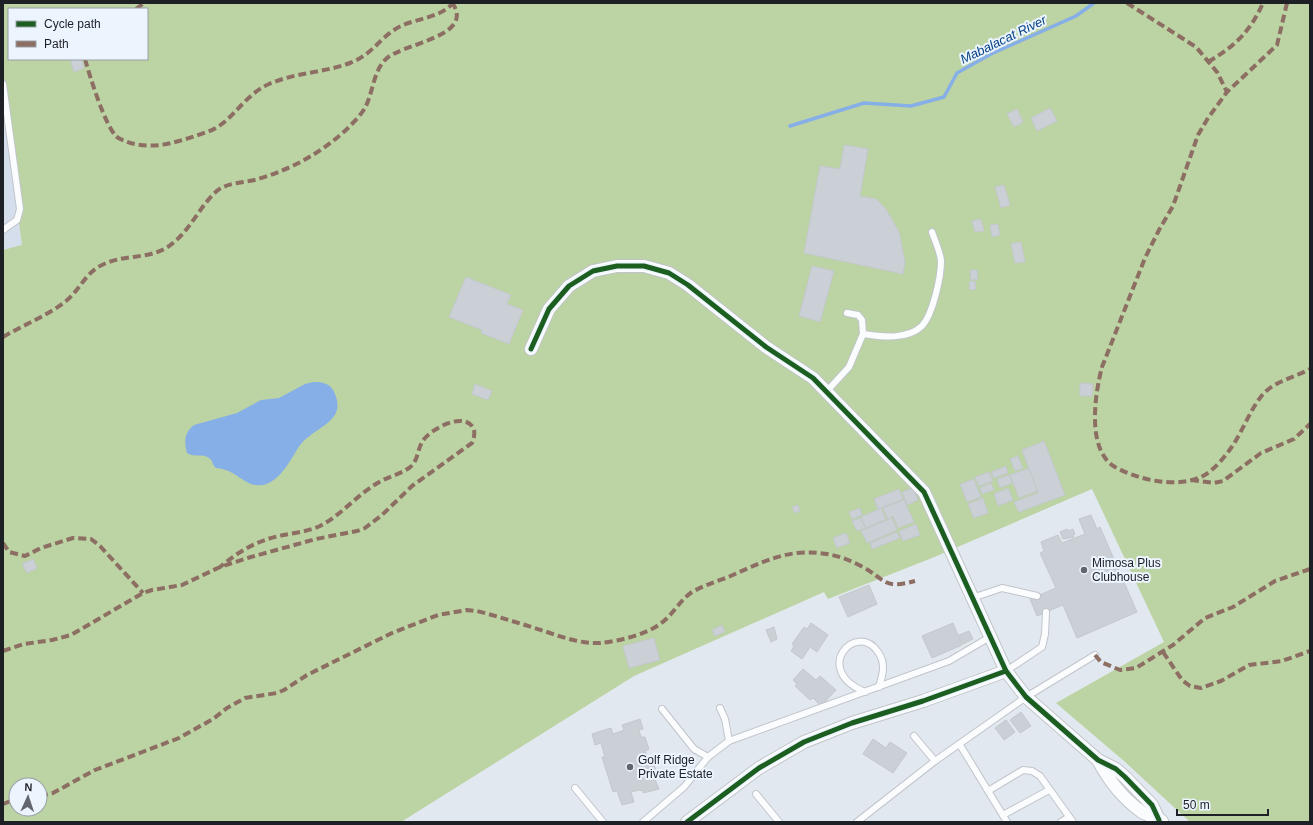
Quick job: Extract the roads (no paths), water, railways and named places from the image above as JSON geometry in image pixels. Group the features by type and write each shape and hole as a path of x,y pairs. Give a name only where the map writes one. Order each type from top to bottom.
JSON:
{"street":[{"path":"531,349 549,309 569,286 593,271 617,266 644,266 669,273 688,285 766,348 813,378 924,492 1006,671 1026,697 1098,760 1108,780 1124,797 1143,813 1161,821"},
{"path":"688,822 759,768 804,742 852,723 923,702 1006,671"}],"lane":[{"path":"3,84 20,208 17,220 3,230"},
{"path":"863,334 887,337 908,334 922,326 930,313 935,296 940,261 932,232"},
{"path":"827,391 849,367 863,334 862,320 858,316 847,313"},
{"path":"972,598 1002,588 1037,596"},
{"path":"1006,671 1042,647 1045,634 1046,612"},
{"path":"643,822 684,787 708,757 729,741 949,661 990,637"},
{"path":"865,692 848,683 840,671 839,658 842,652 851,644 864,642 870,644 879,653 884,668 879,687"},
{"path":"857,822 935,760 960,745 1026,697 1095,655"},
{"path":"720,708 725,719 729,741"},
{"path":"662,709 694,749 708,757"},
{"path":"914,736 935,760"},
{"path":"960,745 1007,822"},
{"path":"988,791 1023,770 1032,771 1040,776 1071,820 1061,822"},
{"path":"575,788 603,822"},
{"path":"1003,815 1049,790"},
{"path":"756,794 779,822"}],"water":[{"path":"313,382 323,383 331,387 335,394 337,404 336,412 326,424 311,434 304,441 284,470 269,483 263,485 251,484 230,472 216,468 211,460 206,457 187,453 185,445 187,434 194,425 237,413 261,400 279,398 305,384"}],"waterway":[{"name":"Mabalacat River","path":"790,126 864,103 911,106 944,97 957,73 991,54 1076,16 1094,3"}],"place":[{"name":"Mimosa Plus Clubhouse","path":"1084,570"},
{"name":"Golf Ridge Private Estate","path":"630,767"}]}
